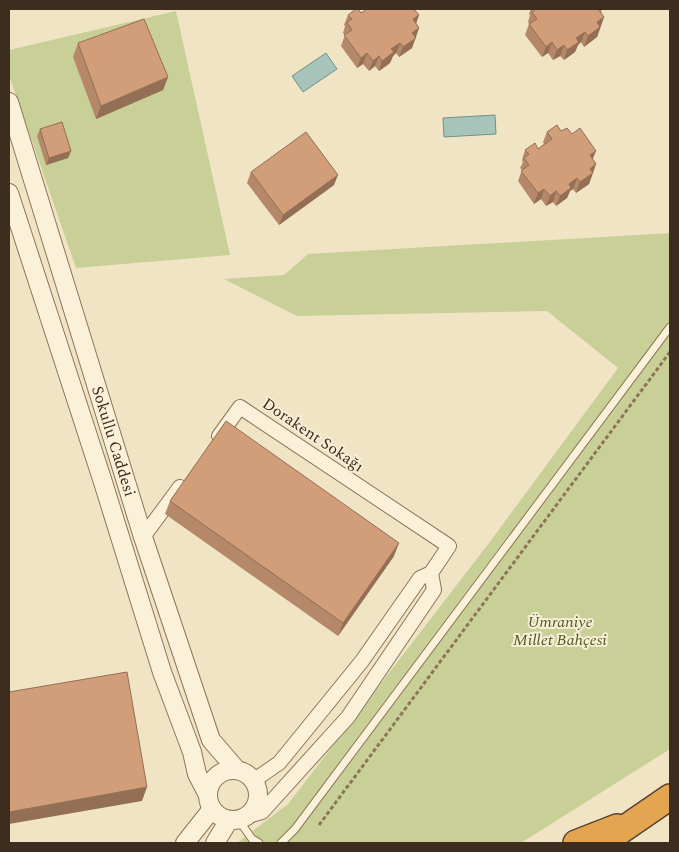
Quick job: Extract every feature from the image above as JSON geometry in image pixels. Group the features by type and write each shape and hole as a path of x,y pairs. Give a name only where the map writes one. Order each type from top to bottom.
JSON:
{"highway":[{"path":"603,843 670,797"},
{"path":"576,843 638,818"}],"street":[{"name":"Sokullu Caddesi","path":"9,102 143,536 211,740 237,770 246,774 253,781"},
{"name":"Sokullu Caddesi","path":"9,193 162,672 192,752 198,774 210,802"},
{"path":"36,274 61,270"},
{"name":"Dorakent Sokağı","path":"212,445 240,407 449,546 431,573 420,578 362,662 279,763 253,781"},
{"path":"122,543 143,536 189,476"},
{"path":"210,802 220,817 238,818 262,812 348,717 434,590 431,573"},
{"path":"185,843 210,802 211,782 218,774 228,770 237,770"},
{"path":"215,843 238,818 254,809 258,799 257,788 253,781"}],"lane":[{"path":"281,843 295,829 670,327"},
{"path":"238,818 252,839 259,843"}],"path":[{"path":"319,825 670,352"}],"green space":[{"path":"176,11 230,255 76,268 9,75 9,50"},
{"name":"Ümraniye Millet Bahçesi","path":"670,233 670,749 521,843 237,843 288,804 489,543 618,368 547,311 297,316 224,279 284,275 308,254"}],"water":[{"path":"326,53 337,69 303,92 292,76"},
{"path":"495,115 496,134 444,137 443,118"}],"building":[{"path":"356,9 361,13 367,9 414,9 419,15 413,19 419,28 412,33 416,38 403,47 400,43 391,49 394,52 382,61 379,56 373,61 367,53 361,58 344,35 352,30 347,22 352,19 348,15"},
{"path":"536,9 598,9 604,17 597,22 600,27 588,36 585,32 576,38 579,42 567,50 564,45 557,50 552,42 546,47 529,24 537,19 532,12"},
{"path":"144,19 168,77 101,106 78,43"},
{"path":"62,122 71,151 49,158 40,129"},
{"path":"557,125 561,131 567,128 572,134 580,128 596,151 590,155 596,164 590,169 593,173 580,182 577,178 569,184 571,188 560,196 556,191 550,196 544,189 538,193 521,171 529,165 524,158 529,154 525,150 535,143 538,149 552,139 547,132"},
{"path":"306,132 338,175 283,215 251,172"},
{"path":"226,421 399,543 343,623 170,501"},
{"path":"127,672 147,787 9,812 9,692"}]}
